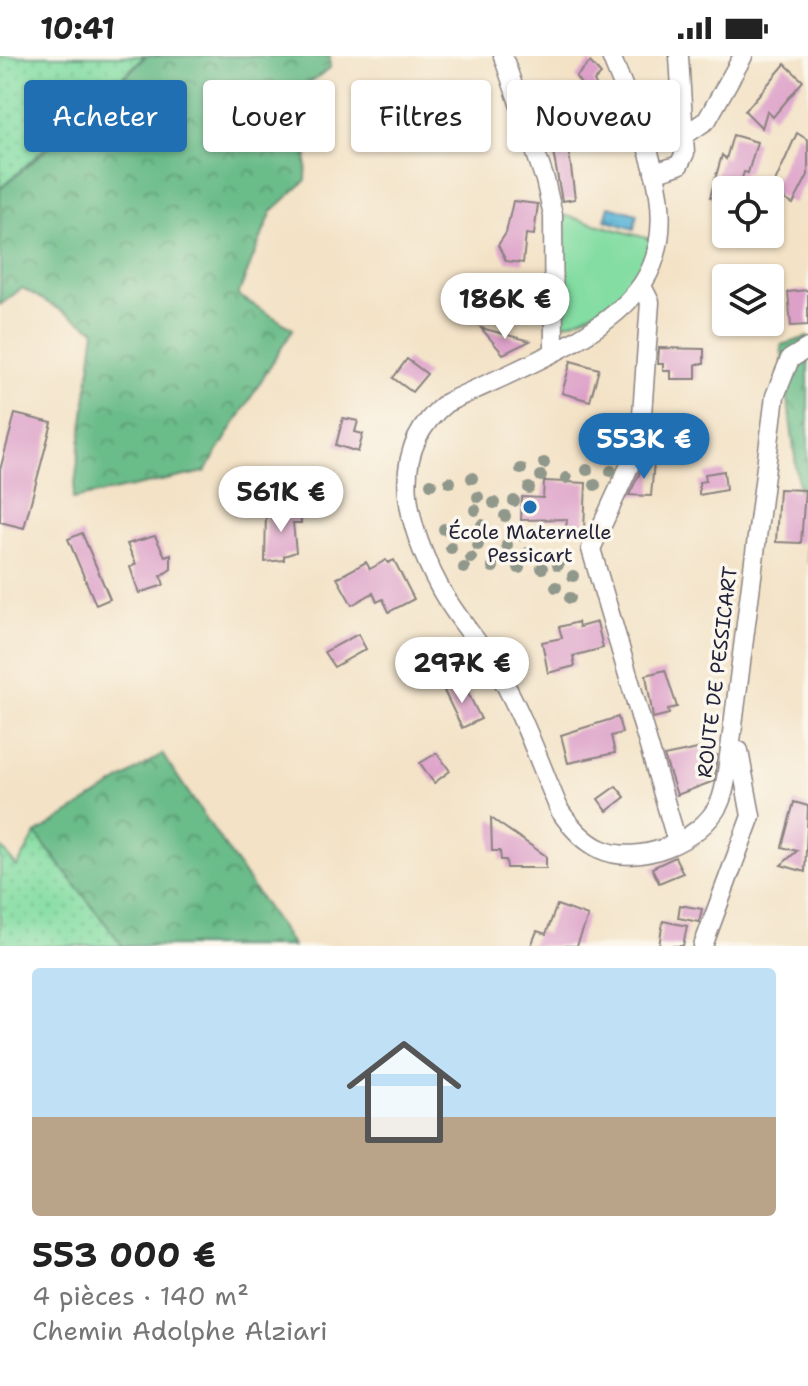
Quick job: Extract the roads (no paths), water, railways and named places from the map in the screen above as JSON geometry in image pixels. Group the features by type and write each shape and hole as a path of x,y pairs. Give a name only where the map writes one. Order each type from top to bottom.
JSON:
{"street":[{"path":"503,56 545,180 553,215 554,350"},
{"name":"ROUTE DE PESSICART","path":"611,56 659,194 660,242 642,286 600,324 446,403 421,425 410,455 408,475 411,518 439,586 503,681 560,811 573,828 601,850 618,855 654,851 694,831 719,805 730,749 775,396 790,359 808,348"},
{"path":"654,173 683,161 685,135 679,56"},
{"path":"685,135 707,120 743,56"},
{"path":"642,286 650,302 640,443 591,549 677,842"},
{"path":"703,946 751,816 743,761 739,751 730,749"}],"water":[{"path":"609,206 637,214 634,229 605,220"}],"place":[{"name":"École Maternelle Pessicart","path":"530,507"}]}
